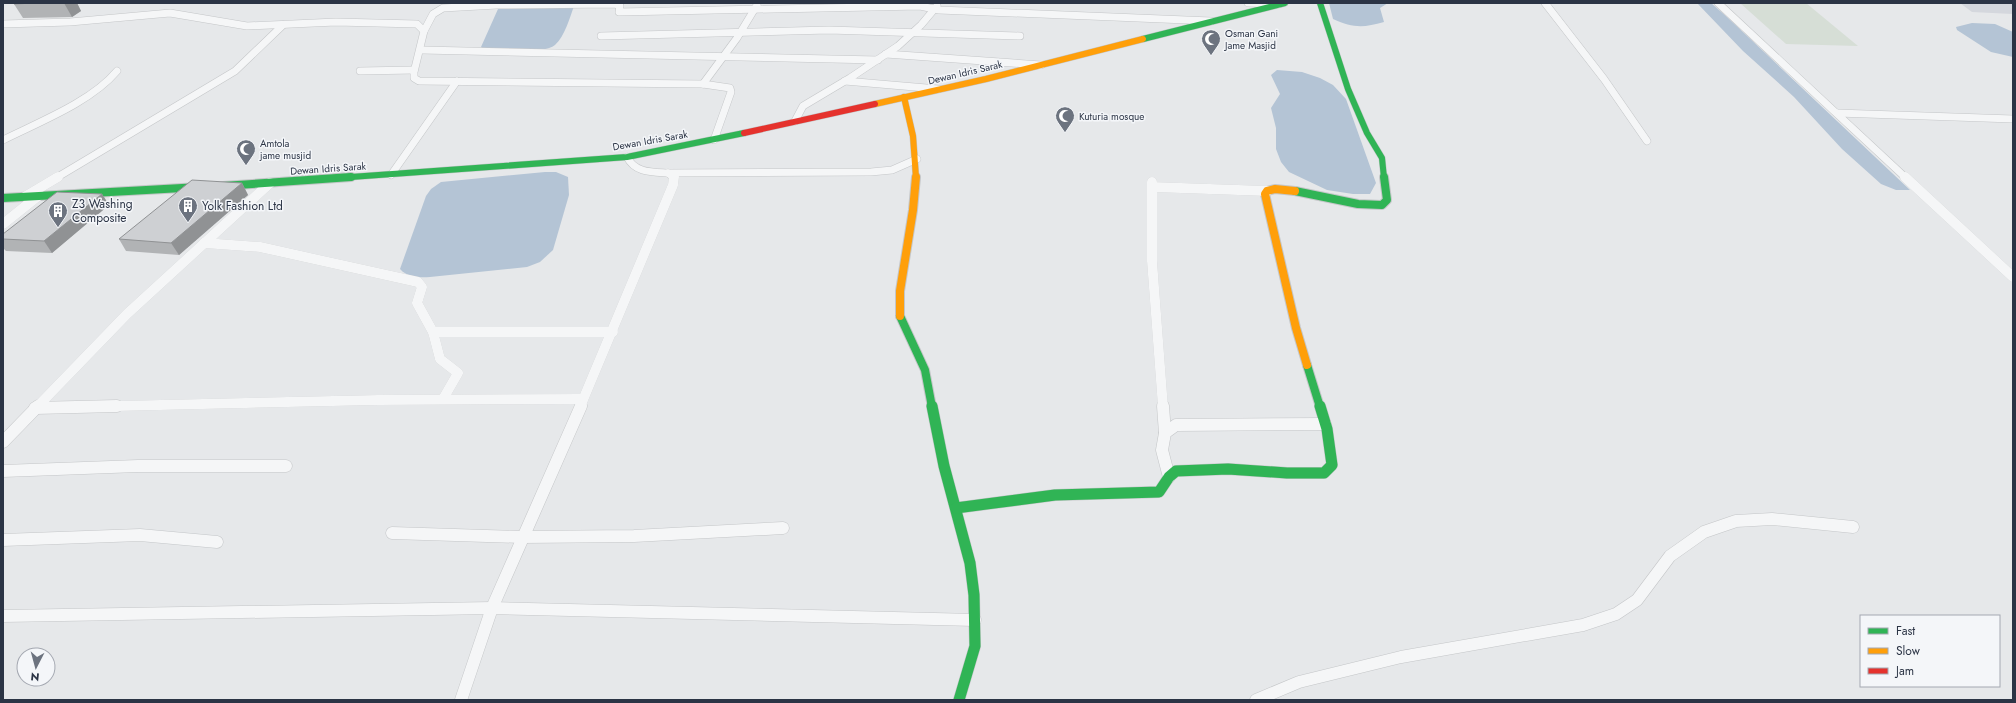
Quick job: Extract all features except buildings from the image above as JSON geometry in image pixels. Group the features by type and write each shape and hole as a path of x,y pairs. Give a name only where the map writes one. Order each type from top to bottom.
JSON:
{"street":[{"path":"714,140 731,92 730,88 703,84 419,81 414,78 414,70 422,50 424,31 427,22 438,9 497,5 606,3 620,5 619,12 757,6 920,6 933,9 1211,20"},
{"path":"795,121 803,106 886,54 914,32 933,9 940,3"},
{"path":"1248,3 1282,4"},
{"path":"1169,477 1162,450 1165,433 1152,261 1152,184 1267,191 1271,189 1302,192 1359,204 1382,205 1387,200 1382,158 1367,133 1348,89 1320,3"},
{"path":"1545,3 1604,79 1647,141"},
{"path":"1718,3 1838,113 1954,224 2013,277"},
{"name":"Dewan Idris Sarak","path":"3,198 270,183 627,157 714,140 1041,65 1211,20 1282,4"},
{"path":"703,84 740,33 757,6"},
{"path":"3,24 70,22 170,13 247,26 336,22 417,24 427,22"},
{"path":"417,24 424,31"},
{"path":"26,196 235,71 283,25"},
{"path":"601,36 830,30 1020,36"},
{"path":"422,50 878,60"},
{"path":"886,54 1041,65"},
{"path":"360,71 414,70"},
{"path":"3,140 88,95 113,78 117,71"},
{"path":"391,175 458,81"},
{"path":"845,81 938,89"},
{"path":"904,97 910,112 918,152 914,205 898,303 900,318 925,370 944,466 970,563 974,595 976,646 959,700"},
{"path":"1838,113 2013,119"},
{"path":"627,157 631,165 644,171 668,173 871,172 892,170 917,159"},
{"path":"461,700 492,608 613,332 664,204 674,185 674,177 668,173"},
{"path":"3,442 127,314 270,183"},
{"path":"956,508 1055,495 1159,492 1169,477 1176,471 1228,469 1287,473 1324,473 1332,465 1325,424 1296,328 1270,220 1265,194 1267,191"},
{"path":"3,224 38,196"},
{"path":"204,243 260,247 418,282 422,287 417,303 433,332 440,359 458,373 443,399"},
{"path":"433,332 613,332"},
{"path":"35,408 443,399 583,399"},
{"path":"1165,433 1176,424 1325,424"},
{"path":"3,470 138,466 286,466"},
{"path":"1256,700 1299,682 1393,659 1583,625 1616,614 1637,600 1670,556 1704,532 1736,521 1772,519 1852,527"},
{"path":"392,533 522,537 634,536 783,528"},
{"path":"3,540 74,536 140,535 217,542"},
{"path":"3,616 492,608 975,620"}],"shaded area":[{"path":"1740,3 1806,3 1858,46 1786,44"},
{"path":"1960,3 2013,3 2013,14 1972,12"}],"water":[{"path":"1329,3 1388,3 1380,8 1384,22 1358,26 1346,24 1333,19"},
{"path":"1697,3 1711,3 1727,17 1910,190 1896,190 1881,184 1842,149 1794,97 1743,51"},
{"path":"574,6 562,37 555,45 549,48 520,51 483,49 481,47 498,9 503,7"},
{"path":"1972,23 1995,24 2013,32 2013,57 1991,52 1957,30 1956,27"},
{"path":"1277,70 1302,72 1320,78 1333,85 1346,99 1376,183 1370,194 1353,194 1327,190 1289,172 1281,162 1276,149 1276,128 1271,108 1280,94 1271,75"},
{"path":"556,172 568,177 569,195 553,250 540,262 527,267 426,277 406,274 400,269 426,196 431,189 441,182"}],"traffic: fast":[{"path":"1143,39 1285,3"},
{"path":"1295,191 1358,204 1382,205 1387,200 1382,158 1367,133 1348,89 1320,3"},
{"path":"223,186 627,157 744,133"},
{"path":"3,198 200,187"},
{"path":"900,316 925,370 944,466 970,563 974,595 975,646 959,700"},
{"path":"956,508 1055,495 1159,492 1169,477 1176,471 1228,469 1287,473 1324,473 1332,465 1327,429 1307,365"}],"traffic: slow":[{"path":"875,104 986,79 1143,39"},
{"path":"900,316 900,291 913,210 916,173 913,136 910,117 904,97"},
{"path":"1295,191 1275,189 1267,191 1265,194 1296,328 1307,365"}],"traffic: jam":[{"path":"744,133 875,104"}],"place":[{"name":"Osman Gani Jame Masjid","path":"1211,56"},
{"name":"Kuturia mosque","path":"1065,133"},
{"name":"Amtola jame musjid","path":"246,166"},
{"name":"Yolk Fashion Ltd","path":"188,223"},
{"name":"Z3 Washing Composite","path":"58,228"}]}
